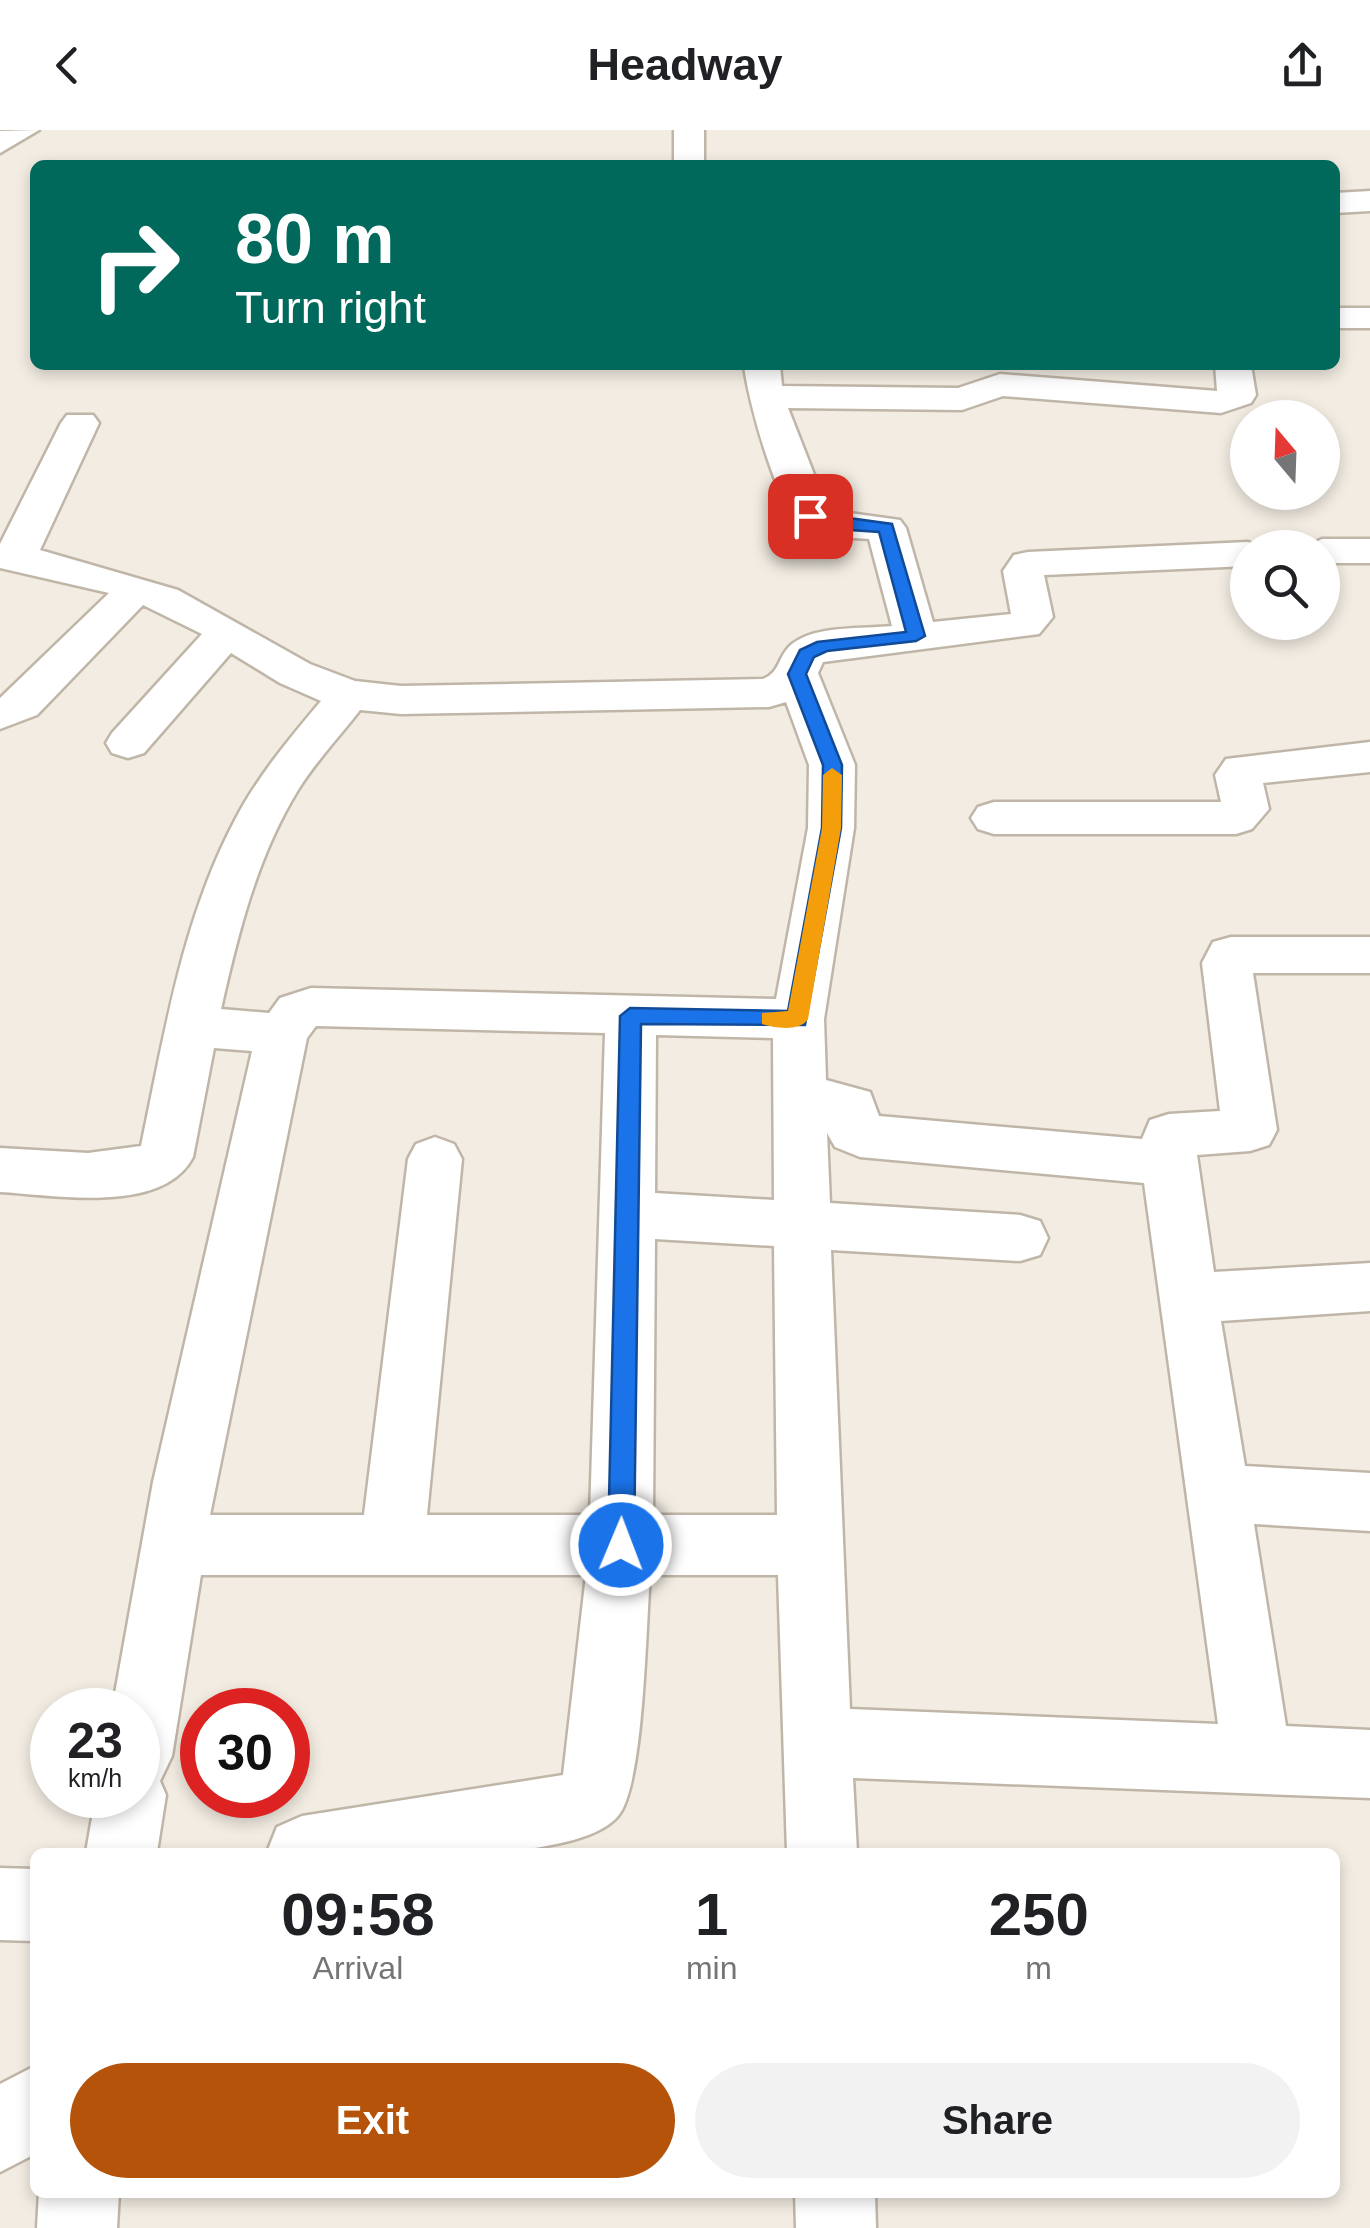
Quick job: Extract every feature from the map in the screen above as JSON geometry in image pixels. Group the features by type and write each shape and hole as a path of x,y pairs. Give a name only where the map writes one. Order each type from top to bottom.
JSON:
{"street":[{"path":"0,144 24,130"},
{"path":"689,130 690,160"},
{"path":"1340,203 1370,201"},
{"path":"1340,317 1370,314 1366,297 1370,295"},
{"path":"916,636 890,532 881,526 814,520 764,381 962,399 983,388 1000,385 1221,402 1238,395 1234,370"},
{"path":"80,423 8,557 136,589 228,632 312,683 349,695 401,700 769,693 792,684 806,654 823,646 1030,622 1023,571 1039,561 1230,555"},
{"path":"1340,551 1370,550"},
{"path":"0,715 22,706 136,589"},
{"path":"128,743 228,632"},
{"path":"797,674 832,765 832,828 798,1019 809,1545 822,1848"},
{"path":"0,1170 135,1174 158,1166 166,1157 205,963 254,829 281,780 349,695"},
{"path":"994,818 1236,818 1246,809 1238,775 1242,770 1369,759"},
{"path":"1257,1760 1170,1170 1170,1135 1250,1130 1234,1036 1227,964 1231,955 1370,955"},
{"path":"149,1688 173,1546 282,1033 298,1012 310,1007 798,1019"},
{"path":"327,1848 570,1809 586,1802 596,1787 621,1545 630,1016"},
{"path":"192,1028 282,1033"},
{"path":"798,1098 850,1107 854,1132 860,1136 1159,1162 1170,1170"},
{"path":"392,1545 435,1159"},
{"path":"627,1214 1020,1238"},
{"path":"1190,1298 1370,1288"},
{"path":"1220,1493 1370,1502"},
{"path":"173,1546 809,1545"},
{"path":"818,1742 1370,1764"},
{"path":"122,1848 127,1818"},
{"path":"0,1904 30,1905"},
{"path":"0,2132 30,2109"},
{"path":"77,2228 79,2198"},
{"path":"835,2198 836,2228"}],"slow traffic":[{"path":"770,1019 798,1019 832,828 832,775"}],"route":[{"path":"621,1545 630,1016 798,1019 832,828 832,765 797,674 806,654 823,646 916,636 890,532 881,526 821,523 810,516"}]}
